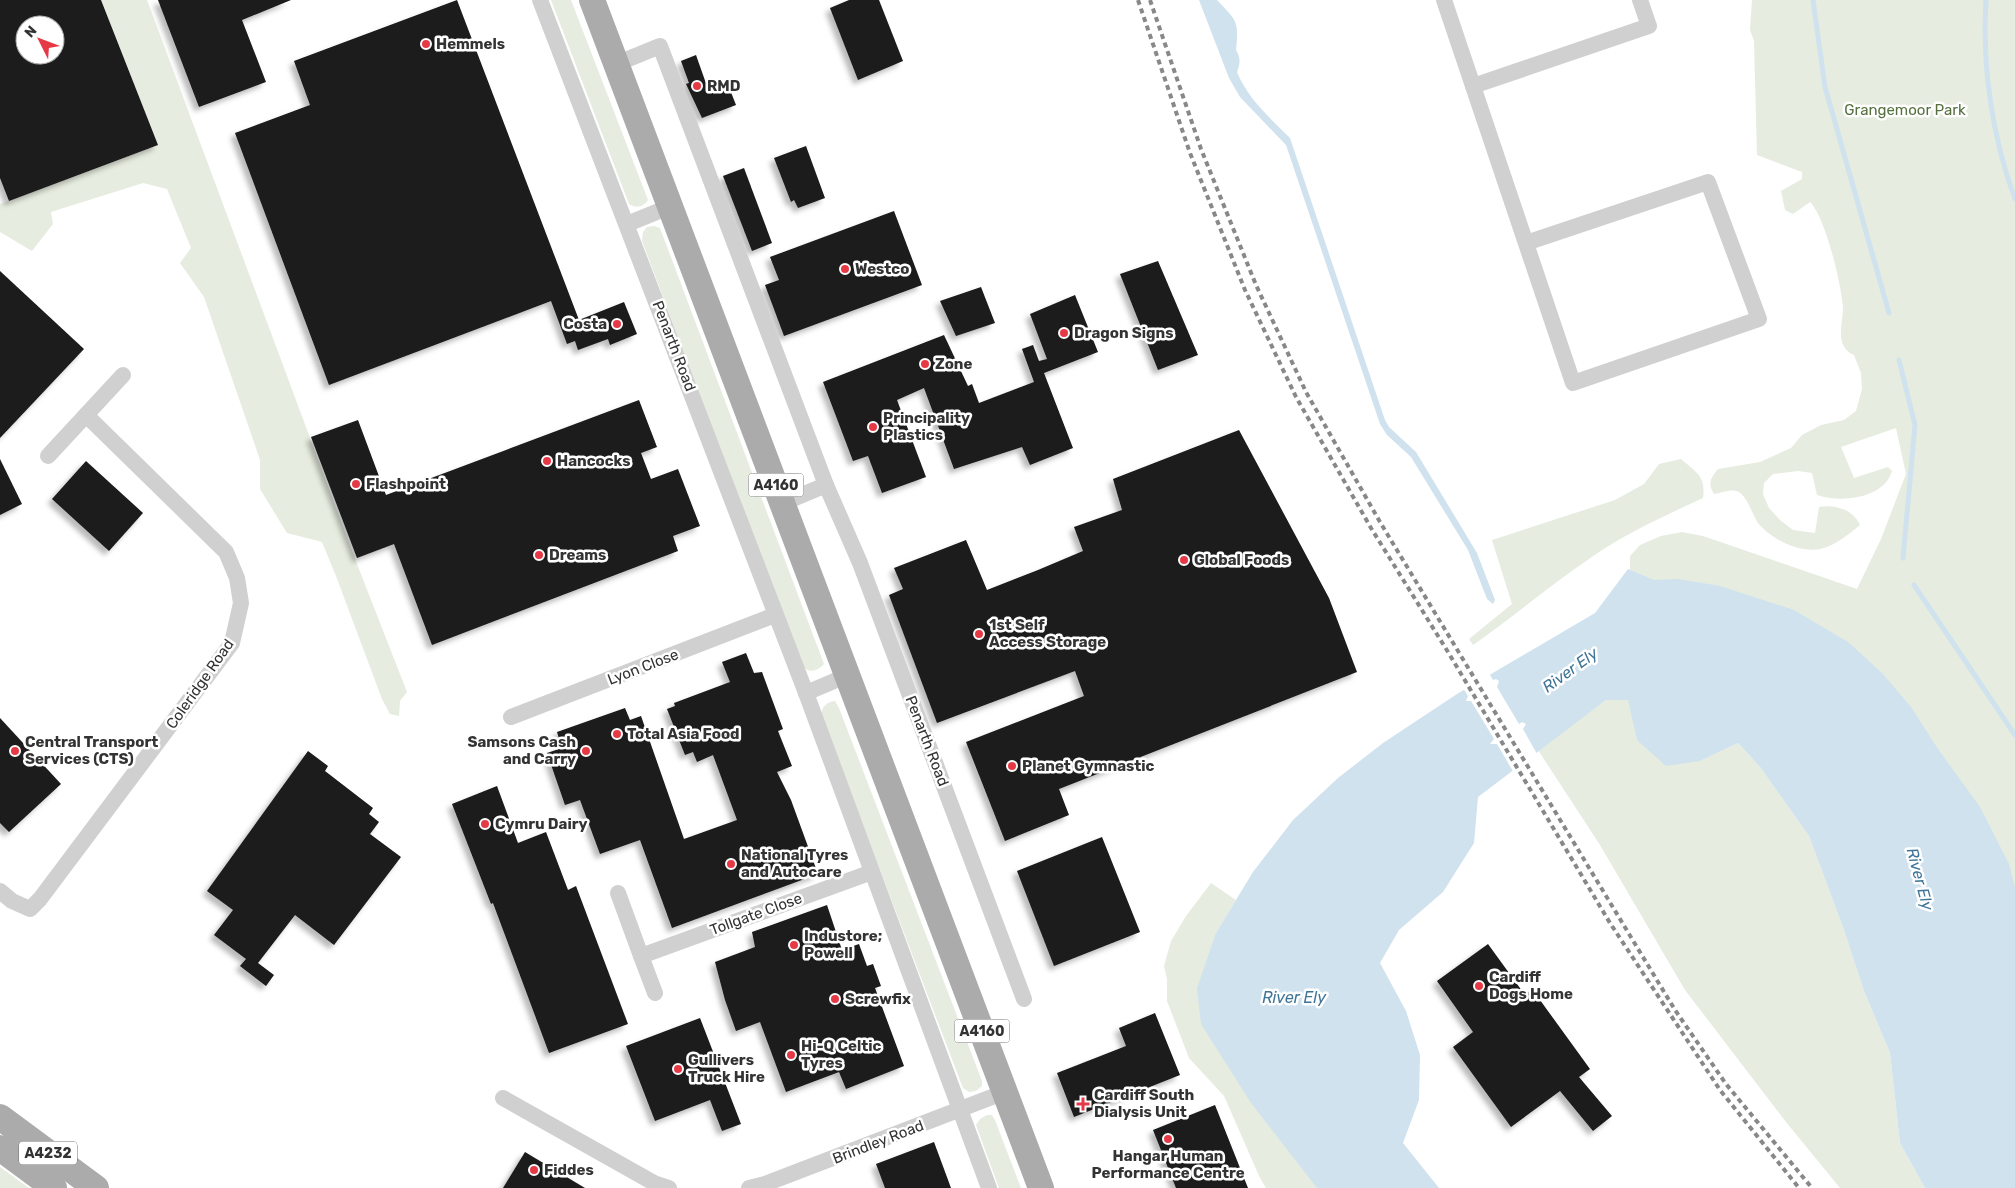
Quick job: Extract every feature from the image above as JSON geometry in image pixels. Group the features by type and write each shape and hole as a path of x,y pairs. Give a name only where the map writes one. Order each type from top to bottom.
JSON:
{"main road":[{"name":"A4160","path":"592,0 1041,1188"},
{"name":"A4232","path":"0,1118 96,1188"},
{"name":"A4232","path":"0,1148 54,1188"}],"street":[{"name":"Penarth Road","path":"540,0 806,693 989,1188"},
{"path":"1444,0 1573,383 1759,319 1708,182 1526,243"},
{"path":"1473,86 1649,26 1640,0"},
{"name":"Penarth Road","path":"616,64 660,46 826,485 860,563 1024,999"},
{"path":"627,224 669,207"},
{"path":"48,456 123,375"},
{"name":"Coleridge Road","path":"0,891 12,901 30,909 50,886 232,644 241,603 237,578 226,552 86,415"},
{"path":"783,503 826,485"},
{"name":"Lyon Close","path":"511,717 775,615"},
{"path":"806,693 846,676"},
{"name":"Tollgate Close","path":"641,956 872,872"},
{"path":"618,893 655,993"},
{"name":"Brindley Road","path":"749,1188 774,1181 960,1111 1005,1092"},
{"path":"503,1098 646,1178 669,1188"}],"green space":[{"path":"101,0 147,0 357,564 407,692 400,701 399,716 390,714 382,699 322,542 287,533 260,489 260,460 204,297 180,263 191,248 167,189 143,183 51,212 53,224 32,251 0,232 0,204 158,145"},
{"path":"551,0 571,0 648,200 642,206 637,207 629,204"},
{"name":"Grangemoor Park","path":"1752,0 2015,0 2015,929 1659,584 1630,570 1630,556 1640,545 1661,536 1682,532 1703,536 1857,589 1881,539 1906,474 1896,428 1841,447 1854,478 1888,467 1892,471 1880,488 1871,493 1849,498 1837,499 1826,497 1817,495 1812,473 1798,471 1773,474 1764,483 1763,494 1769,508 1793,530 1815,533 1819,507 1825,506 1837,507 1848,511 1860,525 1831,545 1812,550 1786,544 1770,534 1758,523 1741,493 1731,490 1714,494 1710,484 1718,469 1760,462 1791,448 1802,435 1821,425 1844,420 1856,411 1862,389 1861,373 1854,355 1846,350 1841,338 1842,297 1832,252 1822,222 1810,202 1793,214 1785,210 1781,191 1802,179 1802,172 1757,155 1754,41 1750,30"},
{"path":"654,226 660,228 824,664 818,669 811,671 805,669 800,663 642,241 643,232 647,227"},
{"path":"1681,459 1702,480 1703,498 1616,541 1559,580 1473,645 1469,639 1512,604 1492,540 1615,500 1644,484 1659,464"},
{"path":"1606,700 1629,700 1637,740 1700,761 1738,743 1760,767 1809,836 1844,930 1864,991 1890,1053 1900,1143 1925,1188 1840,1188 1786,1122 1685,990 1600,845 1538,750"},
{"path":"835,701 982,1081 982,1086 976,1091 969,1092 963,1088 821,715 825,705"},
{"path":"1211,883 1236,900 1216,933 1317,1188 1266,1188 1224,1096 1189,1058 1167,1001 1167,979 1164,966 1171,941 1186,916"},
{"path":"987,1115 992,1115 995,1120 1021,1188 999,1188 976,1125 980,1119"},
{"path":"0,1167 29,1188 0,1188"}],"water":[{"path":"1199,0 1217,0 1233,17 1237,27 1236,50 1240,61 1237,72 1253,99 1290,138 1385,420 1389,427 1416,452 1477,553 1495,600 1493,604 1487,599 1468,550 1411,457 1387,435 1380,424 1286,145 1240,97 1229,78"},
{"name":"River Ely","path":"1628,569 1654,580 1678,579 1720,586 1794,610 1848,642 1882,673 1911,707 1938,749 1980,807 2009,864 2015,888 2015,1188 1925,1188 1900,1143 1890,1053 1864,991 1844,930 1809,836 1760,767 1738,743 1700,761 1666,766 1637,740 1628,700 1606,700 1478,797 1474,843 1443,892 1399,930 1380,963 1406,1011 1420,1055 1419,1100 1403,1143 1439,1188 1317,1188 1251,1103 1201,1024 1197,988 1216,933 1253,872 1293,820 1338,778 1383,743 1457,694 1595,613"}],"pier":[{"path":"1489,673 1493,680 1499,681 1497,687 1519,724 1522,722 1526,724 1523,729 1537,754 1514,773 1497,744 1490,744 1494,739 1471,701 1466,701 1468,696 1463,688"}],"building":[{"path":"0,0 101,0 158,145 9,201 0,178"},
{"path":"158,0 291,0 242,20 266,82 199,107"},
{"path":"457,0 579,320 624,302 637,334 610,345 608,339 578,350 575,341 567,344 551,301 329,385 235,133 310,105 294,61"},
{"path":"849,0 879,0 903,61 858,80 830,8"},
{"name":"RMD","path":"696,55 708,89 727,82 736,105 702,118 686,84 689,83 681,61"},
{"path":"806,146 825,198 798,208 794,200 791,202 774,158"},
{"path":"744,168 772,243 752,251 723,176"},
{"name":"Westco","path":"894,211 922,285 784,336 765,285 779,280 770,257"},
{"path":"1158,261 1198,355 1158,370 1120,274"},
{"path":"0,271 84,349 0,438"},
{"path":"981,287 995,323 956,336 940,301"},
{"path":"1075,295 1098,352 1044,373 1073,448 1030,465 1022,447 954,469 924,388 897,400 926,477 882,493 868,456 853,461 823,382 944,335 968,386 972,384 979,403 1034,382 1022,349 1033,345 1039,361 1047,359 1030,314"},
{"path":"639,400 657,447 641,453 651,479 678,469 700,526 673,536 678,551 432,645 394,544 357,558 311,437 358,420 386,495"},
{"path":"1239,430 1329,598 1357,672 1059,789 1069,815 1005,841 966,742 1084,696 1075,671 937,723 889,595 903,589 894,568 966,540 987,590 1038,570 1083,551 1074,527 1122,510 1113,479"},
{"path":"0,459 22,504 0,515"},
{"path":"86,461 143,513 109,551 52,499"},
{"path":"746,653 754,673 762,672 783,729 778,731 792,766 777,772 791,800 818,874 672,928 640,840 600,854 580,800 565,805 547,753 562,748 557,732 625,708 630,720 641,716 684,839 737,820 713,755 697,762 693,752 685,755 667,709 675,706 674,703 730,682 722,662"},
{"name":"Central Transport Services (CTS)","path":"0,718 61,784 9,832 0,823"},
{"path":"308,751 328,766 325,771 373,808 369,814 379,822 370,834 401,857 334,945 295,915 258,963 274,975 266,986 240,966 246,959 214,935 233,910 207,891"},
{"path":"497,786 518,843 546,832 568,890 576,886 628,1024 549,1053 493,903 491,904 452,804"},
{"path":"1102,837 1140,932 1054,966 1017,871"},
{"path":"827,905 842,950 859,944 867,966 873,964 881,986 875,988 904,1066 846,1089 839,1072 786,1092 760,1022 736,1031 715,962 755,947 752,932"},
{"path":"1488,944 1525,995 1532,989 1590,1069 1579,1077 1612,1116 1593,1131 1560,1091 1511,1127 1453,1047 1473,1032 1437,981"},
{"path":"1155,1013 1180,1075 1074,1117 1057,1073 1126,1046 1119,1028"},
{"name":"Gullivers Truck Hire","path":"700,1018 741,1124 722,1131 710,1100 655,1121 626,1046"},
{"path":"1215,1105 1248,1188 1176,1188 1153,1130"},
{"path":"934,1142 951,1188 885,1188 876,1164"},
{"name":"Fiddes","path":"525,1152 585,1188 503,1188"}],"waterway":[{"path":"1813,0 1825,87 1889,313"},
{"path":"1986,0 1987,76 1990,101 2000,151 2015,199"},
{"path":"1899,360 1915,425 1903,558"},
{"path":"1914,585 2015,735"}],"railway":[{"path":"1138,0 1190,153 1245,290 1296,397 1371,528 1448,652 1610,923 1720,1090 1799,1188"},
{"path":"1150,0 1201,149 1256,285 1306,392 1380,522 1675,1010 1726,1084 1812,1188"}],"place":[{"name":"Hemmels","path":"426,44"},
{"name":"RMD","path":"697,86"},
{"name":"Westco","path":"845,269"},
{"name":"Costa","path":"617,324"},
{"name":"Dragon Signs","path":"1064,333"},
{"name":"Zone","path":"925,364"},
{"name":"Principality Plastics","path":"873,427"},
{"name":"Hancocks","path":"547,461"},
{"name":"Flashpoint","path":"356,484"},
{"name":"Dreams","path":"539,555"},
{"name":"Global Foods","path":"1184,560"},
{"name":"1st Self Access Storage","path":"979,634"},
{"name":"Total Asia Food","path":"617,734"},
{"name":"Central Transport Services (CTS)","path":"15,751"},
{"name":"Samsons Cash and Carry","path":"586,751"},
{"name":"Planet Gymnastic","path":"1012,766"},
{"name":"Cymru Dairy","path":"485,824"},
{"name":"National Tyres and Autocare","path":"731,864"},
{"name":"Industore; Powell","path":"794,945"},
{"name":"Cardiff Dogs Home","path":"1479,986"},
{"name":"Screwfix","path":"835,999"},
{"name":"Hi-Q Celtic Tyres","path":"791,1055"},
{"name":"Gullivers Truck Hire","path":"678,1069"},
{"name":"Cardiff South Dialysis Unit","path":"1083,1104"},
{"name":"Hangar Human Performance Centre","path":"1168,1139"},
{"name":"Fiddes","path":"534,1170"}]}
